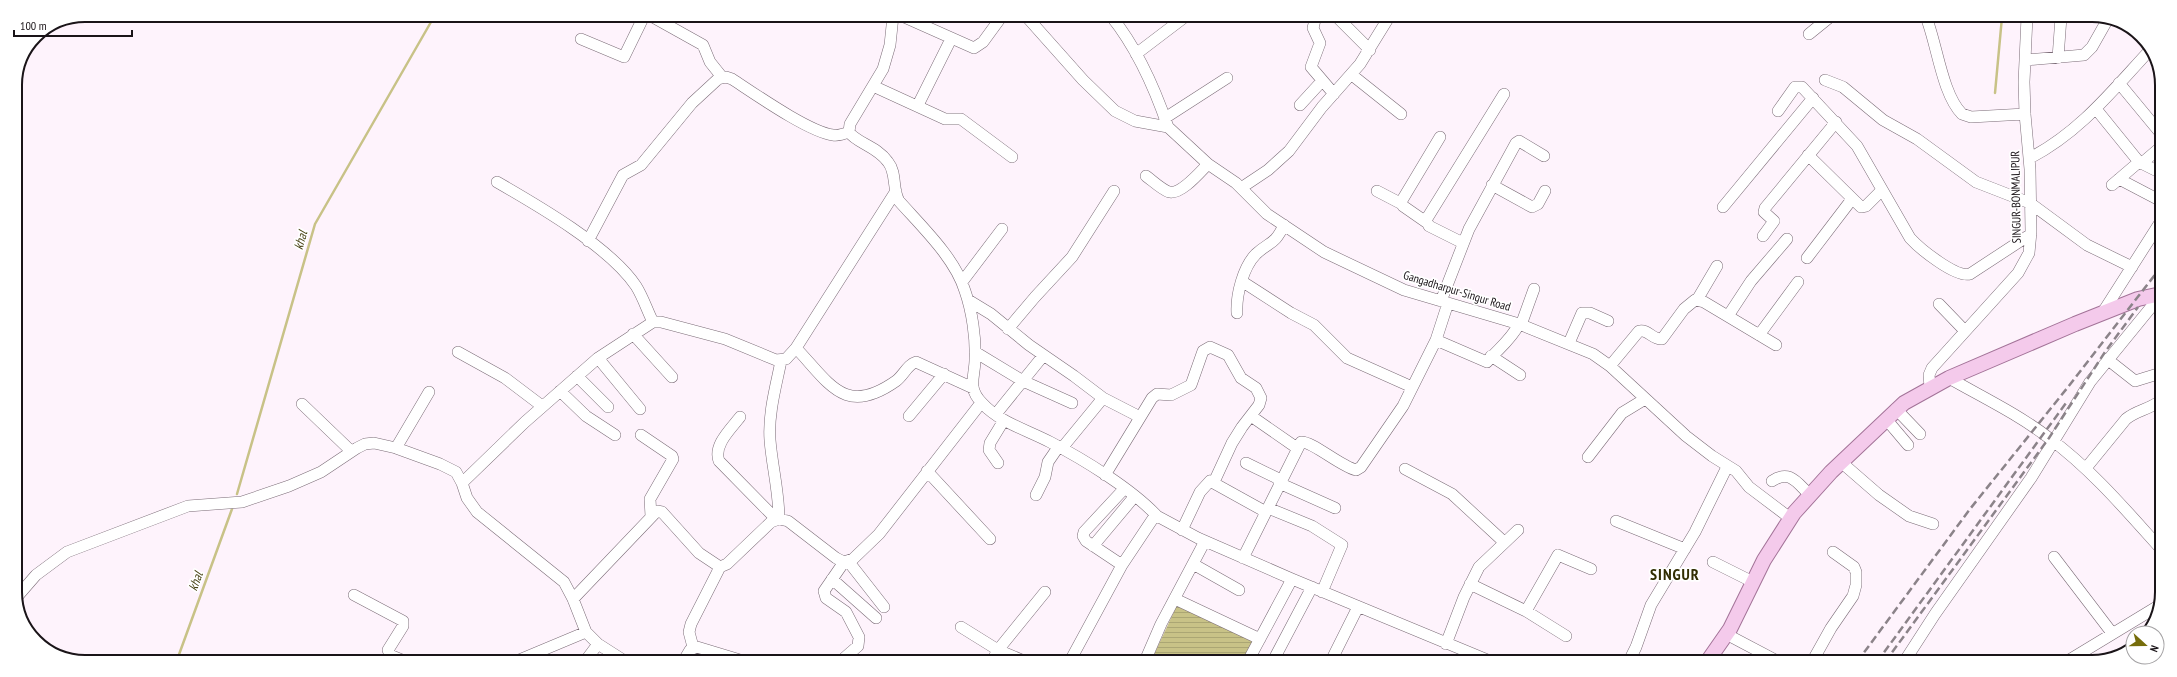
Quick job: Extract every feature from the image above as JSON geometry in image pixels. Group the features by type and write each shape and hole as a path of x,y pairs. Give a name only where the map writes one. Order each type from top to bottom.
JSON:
{"main road":[{"path":"1712,655 1726,634 1753,582 1790,518 1841,462 1891,414 1930,387 1949,378 2103,312 2138,299 2155,295"}],"street":[{"path":"581,39 624,57 641,22"},
{"path":"662,22 703,45 710,62 722,77 732,79 782,111 824,132 835,135 849,132"},
{"path":"892,22 887,58 873,86 850,124 849,132 854,138 878,150 889,162 893,172 899,201 952,263 962,282 968,300 975,352 973,388 981,403 1000,417 1060,447 1105,475 1157,516 1182,530 1317,590 1446,644 1466,655"},
{"path":"915,22 964,45 977,47 983,42 998,22"},
{"path":"1031,22 1083,80 1115,111 1135,121 1166,123 1228,78"},
{"path":"1116,22 1125,34 1136,54 1166,123"},
{"path":"1136,54 1178,22"},
{"path":"1314,22 1313,28 1320,43 1311,67 1334,94"},
{"path":"1343,22 1370,50"},
{"path":"1241,188 1268,170 1284,156 1314,115 1352,75 1370,50 1386,22"},
{"path":"1809,34 1824,22"},
{"path":"1928,22 1935,41 1948,90 1962,114 1971,117 2024,114"},
{"name":"SINGUR-BONMALIPUR","path":"1930,387 1929,375 1932,368 2022,268 2029,253 2031,234 2030,158 2024,114 2027,22"},
{"path":"2058,58 2061,22"},
{"path":"2025,60 2081,56 2087,53 2105,24"},
{"path":"918,106 950,38"},
{"path":"2030,158 2064,138 2096,109 2147,54"},
{"path":"1352,75 1401,114"},
{"path":"588,241 623,175 641,165 692,103 722,77"},
{"path":"1826,80 1843,87 1883,120 1917,139 1976,182 2030,203 2087,245 2132,267"},
{"path":"1300,105 1322,81"},
{"path":"2119,84 2155,127"},
{"path":"873,86 898,99 918,106 945,119 961,119 1012,157"},
{"path":"1778,111 1797,86 1802,87 1836,122 1862,155 1900,222 1915,244 1962,275 1970,274 2031,234"},
{"path":"1426,222 1428,216 1460,168 1504,94"},
{"path":"1723,207 1813,98"},
{"path":"2096,109 2140,163 2155,170"},
{"path":"1763,236 1774,221 1764,212 1765,208 1836,122"},
{"name":"Gangadharpur-Singur Road","path":"1166,123 1208,164 1241,188 1258,206 1284,225 1345,264 1404,290 1520,324 1593,354 1610,366 1686,436 1740,475 1749,487 1790,518"},
{"path":"1402,204 1404,195 1440,137"},
{"path":"1243,558 1280,481 1301,442 1306,441 1341,464 1353,469 1360,469 1395,420 1436,340 1445,302 1463,243 1492,185 1518,141 1524,143 1544,156"},
{"path":"2155,151 2115,182 2155,199"},
{"path":"1808,155 1861,207 1865,208 1882,190"},
{"path":"1146,176 1167,191 1174,192 1182,189 1208,164"},
{"path":"497,182 547,211 588,241 630,278 640,293 653,322"},
{"path":"1492,185 1532,207 1538,204 1545,191"},
{"path":"687,655 693,647 689,632 691,624 720,567 727,564 778,519 779,502 770,439 772,407 781,361 791,355 796,348 896,191"},
{"path":"1008,328 1076,252 1114,191"},
{"path":"1376,191 1402,204 1436,230 1463,243"},
{"path":"1807,258 1852,199"},
{"path":"1237,313 1237,301 1254,256 1275,241 1284,225"},
{"path":"962,282 1002,229"},
{"path":"2103,312 2155,231"},
{"path":"1728,316 1754,277 1786,239"},
{"path":"1697,300 1717,266"},
{"path":"1243,282 1291,313 1314,325 1346,358 1412,387"},
{"path":"1760,335 1798,282"},
{"path":"1436,340 1485,362 1512,338 1520,324 1534,289"},
{"path":"968,300 991,314 1043,356 1074,376 1103,398 1140,417"},
{"path":"1610,366 1639,331 1645,331 1655,338 1662,339 1691,301 1697,300 1704,302 1776,345"},
{"path":"1909,655 2054,442 2077,402 2107,359 2155,301"},
{"path":"1939,304 1965,331"},
{"path":"1569,343 1582,313 1590,313 1608,321"},
{"path":"462,483 542,406 598,358 653,322 661,322 720,337 781,361"},
{"path":"633,334 672,377"},
{"path":"1105,475 1140,417 1156,395 1171,395 1191,385 1202,351 1210,347 1228,355 1241,378 1259,391 1261,398 1259,405 1232,443 1214,482"},
{"path":"796,348 838,392 851,397 865,397 892,383 914,363 924,364 973,388"},
{"path":"458,352 505,378 542,406"},
{"path":"975,352 1023,381 1072,403"},
{"path":"998,463 988,450 1000,417 1023,381 1043,356"},
{"path":"1491,356 1520,375"},
{"path":"598,358 640,409"},
{"path":"2107,359 2135,381 2155,375"},
{"path":"909,416 944,374"},
{"path":"577,376 608,407"},
{"path":"1949,378 2022,419 2054,442 2086,468 2155,543"},
{"path":"560,391 586,416 614,435"},
{"path":"396,448 429,392"},
{"path":"1036,495 1045,477 1048,462 1103,398"},
{"path":"1588,457 1622,413 1645,399"},
{"path":"848,655 858,646 860,641 846,612 826,598 824,591 846,561 859,555 879,534 981,403"},
{"path":"302,404 351,451"},
{"path":"2086,468 2126,419 2134,413 2155,405"},
{"path":"1891,414 1920,434"},
{"path":"1891,414 1908,446"},
{"path":"1251,416 1297,448"},
{"path":"740,417 720,443 718,457 719,461 778,519 788,521 836,558 846,561 884,607"},
{"path":"641,435 672,456 673,459 650,498 651,516"},
{"path":"22,591 36,575 67,552 188,506 250,500 303,481 351,451 365,444 374,443 396,448 456,472 462,483 467,498 478,512 556,574 568,588 586,632 612,655"},
{"path":"1246,462 1280,481 1335,508"},
{"path":"1841,462 1879,495 1909,516 1933,524"},
{"path":"1632,655 1651,605 1685,549 1713,498 1727,467"},
{"path":"1405,469 1452,494 1504,542"},
{"path":"927,471 990,539"},
{"path":"1772,481 1782,475 1788,476 1810,495"},
{"path":"1182,530 1204,486 1210,481 1267,510 1312,526 1342,545 1317,590 1277,655"},
{"path":"1122,565 1093,546 1082,536 1124,489"},
{"path":"1093,546 1134,497"},
{"path":"573,599 657,511 662,512 699,553 720,567"},
{"path":"1073,655 1122,565 1152,520 1157,516"},
{"path":"1616,521 1685,549"},
{"path":"1446,644 1470,584 1482,562 1518,530"},
{"path":"1148,655 1205,541"},
{"path":"1816,655 1853,596 1856,585 1856,572 1854,567 1833,552"},
{"path":"1526,611 1558,555 1563,555 1591,569"},
{"path":"2054,557 2112,633"},
{"path":"1713,562 1753,582"},
{"path":"1193,564 1239,590"},
{"path":"832,579 876,618"},
{"path":"1251,655 1292,579"},
{"path":"1470,584 1526,611 1566,636"},
{"path":"995,655 1045,592"},
{"path":"354,595 403,621 403,626 388,650 390,655"},
{"path":"1175,599 1260,639"},
{"path":"1334,655 1358,607"},
{"path":"2077,655 2152,609"},
{"path":"961,627 998,650 1010,655"},
{"path":"531,655 586,632"},
{"path":"1726,634 1766,655"},
{"path":"590,655 598,644"},
{"path":"693,647 701,647 725,655"}],"shaded area":[{"path":"1178,603 1255,637 1247,655 1154,655"}],"waterway":[{"name":"khal","path":"237,494 315,224 431,22"},
{"path":"1995,93 2002,22"},
{"name":"khal","path":"179,655 232,509"}],"railway":[{"path":"1862,655 1970,509 2068,387 2155,275"},
{"path":"1890,655 2049,438 2105,352 2138,307"},
{"path":"1882,655 2066,403"}],"district":[{"name":"SINGUR","path":"1675,574"}]}
